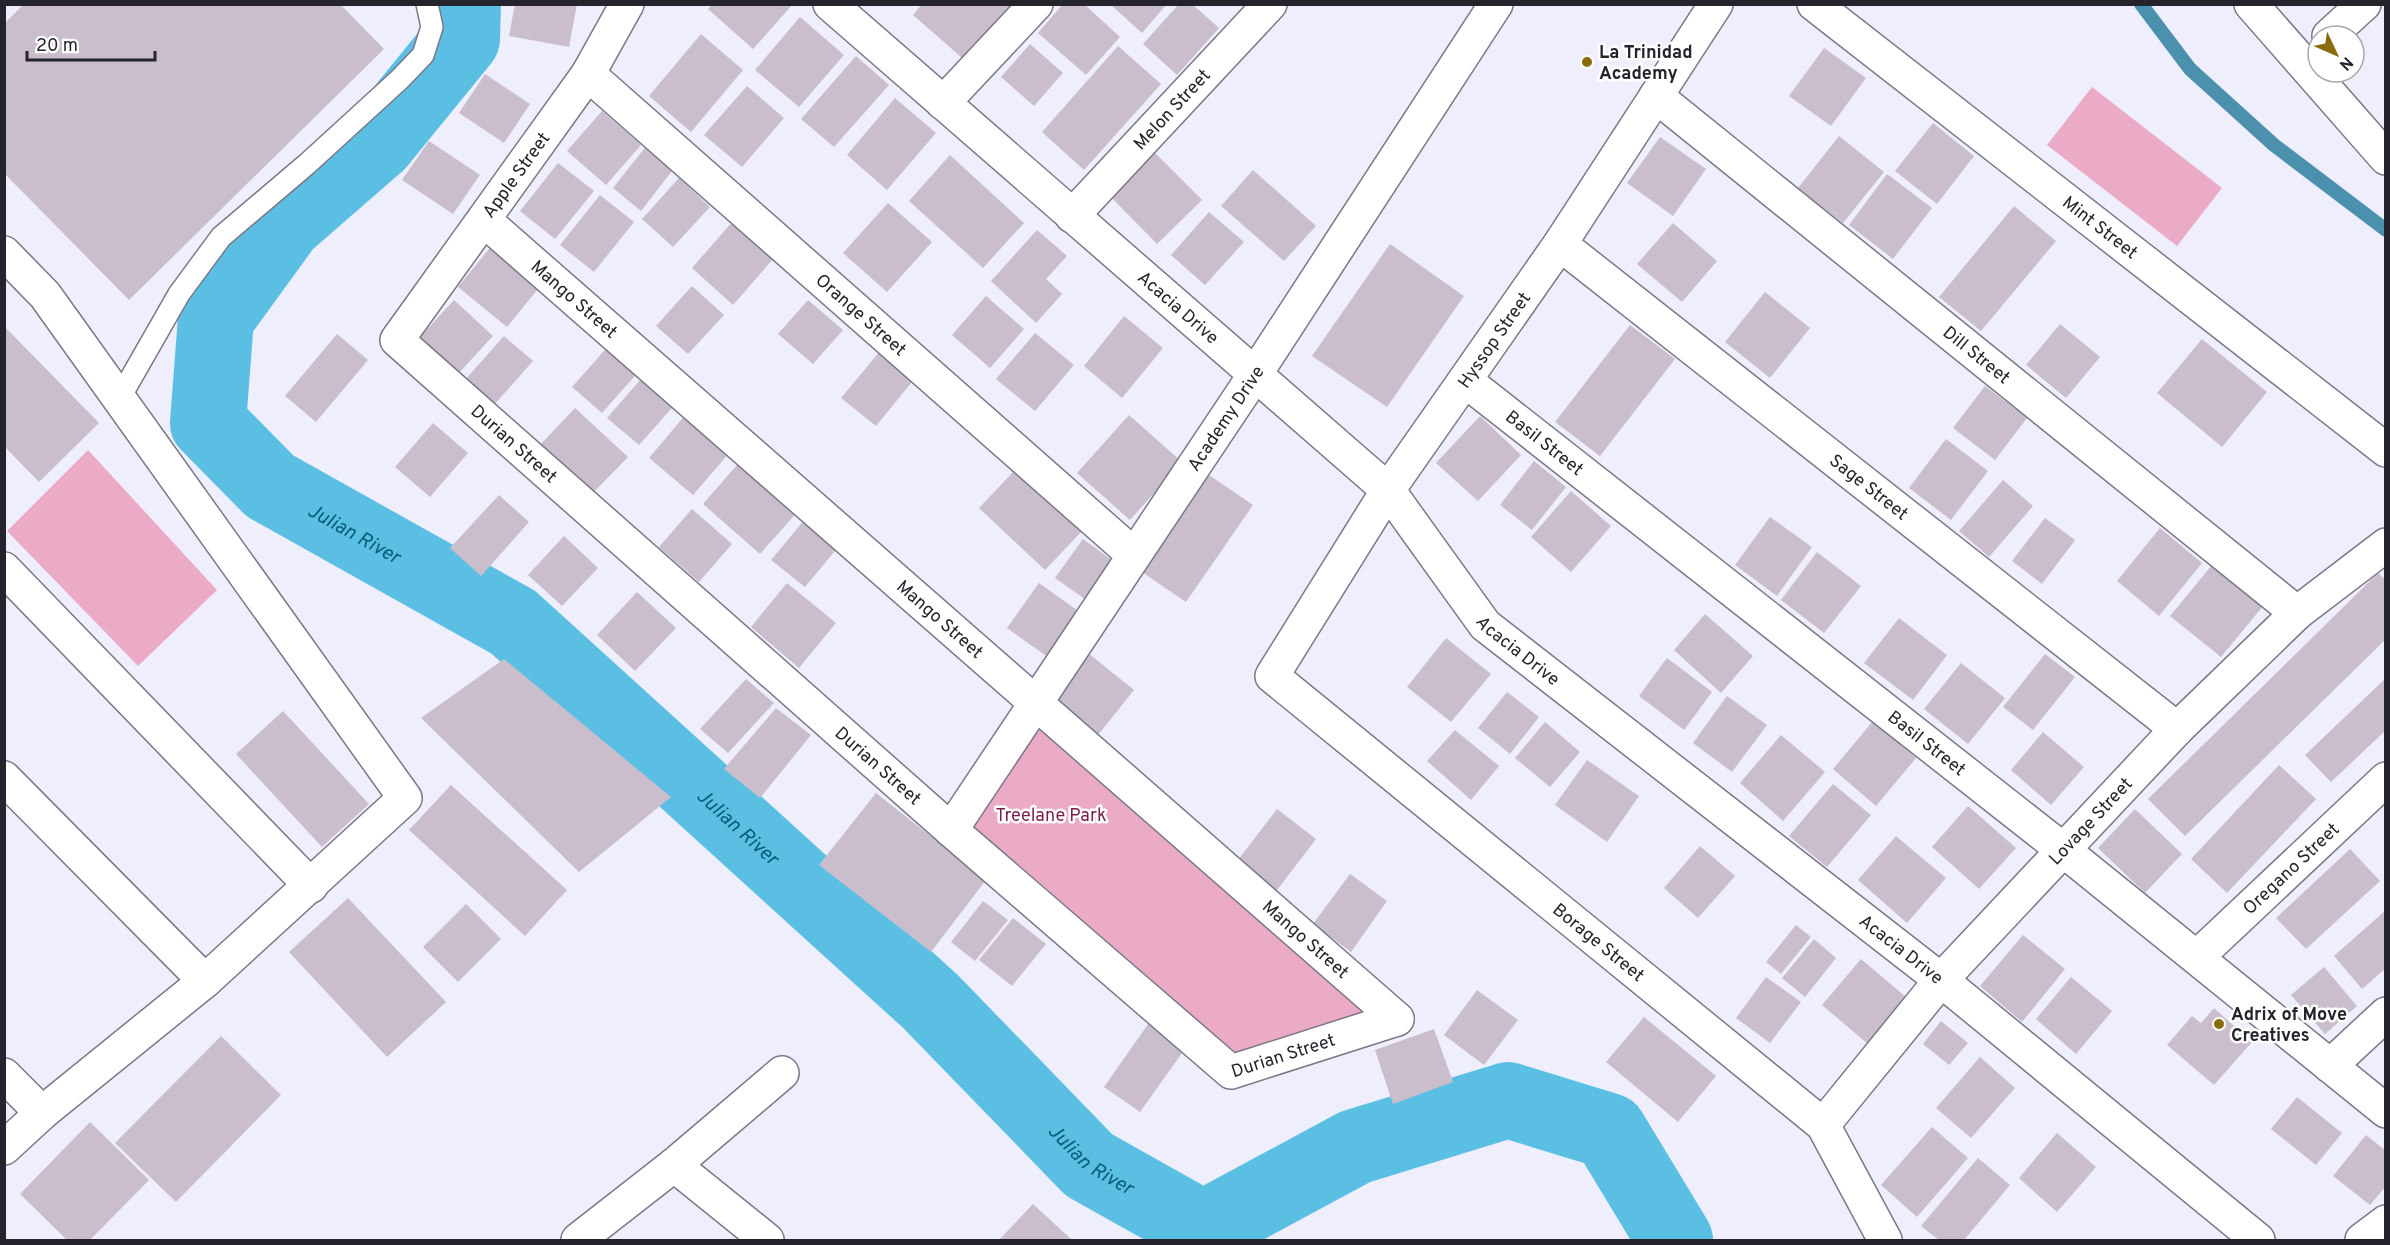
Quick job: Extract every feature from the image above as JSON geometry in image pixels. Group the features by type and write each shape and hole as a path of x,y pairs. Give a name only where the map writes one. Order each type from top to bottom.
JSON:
{"street":[{"name":"Apple Street","path":"396,340 588,74 627,4"},
{"name":"Acacia Drive","path":"830,4 1254,376 1388,490 1485,625 1941,980 2258,1240"},
{"path":"943,103 1036,4"},
{"name":"Melon Street","path":"1072,216 1270,4"},
{"name":"Academy Drive","path":"951,830 1254,376 1496,4"},
{"name":"Hyssop Street","path":"1272,676 1388,490 1560,244 1716,4"},
{"name":"Mint Street","path":"1814,4 2385,450"},
{"path":"2251,4 2306,51"},
{"path":"2342,24 2364,4"},
{"name":"Orange Street","path":"588,74 1134,555"},
{"path":"2331,84 2385,158"},
{"name":"Dill Street","path":"1656,96 2296,614"},
{"name":"Mango Street","path":"484,220 1397,1019"},
{"name":"Sage Street","path":"1560,244 2177,729"},
{"path":"4,253 45,295 405,798 206,981 42,1113 4,1148"},
{"name":"Durian Street","path":"396,340 951,830 1232,1072 1397,1019"},
{"name":"Basil Street","path":"1466,381 2062,849 2385,1111"},
{"name":"Lovage Street","path":"1823,1125 1941,980 2177,729 2296,614 2385,545"},
{"path":"4,569 310,886"},
{"name":"Borage Street","path":"1272,676 1823,1125 1885,1240"},
{"path":"4,778 206,981"},
{"name":"Oregano Street","path":"2197,957 2385,779"},
{"path":"2330,1066 2385,1014"},
{"path":"578,1240 674,1165 782,1073"},
{"path":"4,1075 42,1113"},
{"path":"674,1165 767,1240"},
{"path":"2362,1240 2385,1222"}],"lane":[{"path":"119,399 179,294 221,237 316,157 423,55 432,27 427,4"}],"green space":[{"path":"2092,87 2222,188 2177,246 2047,145"},
{"path":"88,450 217,590 138,666 7,531"},
{"name":"Treelane Park","path":"1037,717 1376,1012 1235,1056 967,827"}],"building":[{"path":"24,4 340,4 384,49 129,300 4,173 4,24"},
{"path":"515,4 577,4 569,47 509,36"},
{"path":"713,4 793,4 753,49 708,9"},
{"path":"922,4 1019,4 969,64 913,15"},
{"path":"1063,4 1084,4 1120,37 1086,75 1038,33"},
{"path":"1110,4 1167,4 1142,33"},
{"path":"1179,4 1192,4 1219,28 1177,75 1143,44"},
{"path":"800,17 844,55 799,107 755,70"},
{"path":"701,34 743,70 691,132 649,96"},
{"path":"1030,44 1063,73 1034,106 1001,77"},
{"path":"1118,46 1161,84 1084,170 1042,132"},
{"path":"1824,48 1866,78 1831,126 1789,96"},
{"path":"856,56 889,85 834,147 801,119"},
{"path":"485,74 530,104 504,143 459,113"},
{"path":"747,86 784,118 742,167 704,135"},
{"path":"895,98 936,133 887,190 847,155"},
{"path":"602,111 641,145 606,185 567,151"},
{"path":"1933,123 1974,156 1937,204 1895,171"},
{"path":"1839,136 1884,172 1843,223 1798,188"},
{"path":"1660,137 1706,169 1673,216 1627,183"},
{"path":"429,141 480,175 453,214 402,180"},
{"path":"647,145 675,167 641,211 613,188"},
{"path":"1150,148 1202,200 1157,244 1106,192"},
{"path":"950,155 1024,223 983,268 909,201"},
{"path":"558,163 594,191 555,239 520,211"},
{"path":"1253,170 1316,226 1284,261 1221,206"},
{"path":"1887,174 1932,208 1893,259 1849,225"},
{"path":"679,178 710,207 673,247 642,219"},
{"path":"600,195 634,222 594,272 560,245"},
{"path":"888,203 932,242 887,292 843,253"},
{"path":"2014,206 2056,241 1981,331 1939,297"},
{"path":"1209,212 1244,242 1205,285 1171,255"},
{"path":"733,221 774,258 733,305 692,268"},
{"path":"1673,223 1717,261 1682,302 1637,264"},
{"path":"1037,230 1067,256 1046,279 1062,294 1036,323 991,281"},
{"path":"493,244 542,284 507,327 458,287"},
{"path":"1390,244 1464,296 1387,407 1312,356"},
{"path":"692,286 724,315 688,354 656,326"},
{"path":"1765,292 1810,328 1770,378 1725,342"},
{"path":"986,296 1024,329 990,368 952,335"},
{"path":"454,300 493,336 457,375 418,339"},
{"path":"808,300 843,330 813,364 778,334"},
{"path":"1124,316 1163,348 1122,398 1084,366"},
{"path":"2060,324 2100,357 2066,398 2026,365"},
{"path":"1630,325 1675,359 1600,456 1555,422"},
{"path":"4,326 99,423 39,482 4,446"},
{"path":"1035,333 1074,365 1035,411 996,379"},
{"path":"337,334 368,360 316,422 285,396"},
{"path":"504,336 533,361 493,406 464,381"},
{"path":"2202,339 2267,392 2222,447 2157,393"},
{"path":"611,343 641,369 602,413 572,387"},
{"path":"881,350 916,377 876,426 841,398"},
{"path":"647,372 679,400 639,445 607,418"},
{"path":"1985,386 2027,418 1995,460 1953,428"},
{"path":"575,408 628,457 591,495 539,446"},
{"path":"687,413 731,451 693,495 649,458"},
{"path":"1129,415 1182,462 1130,520 1077,473"},
{"path":"1480,416 1521,455 1478,501 1436,463"},
{"path":"433,423 468,453 430,497 395,467"},
{"path":"1946,439 1988,471 1951,520 1909,488"},
{"path":"743,458 800,509 760,554 703,504"},
{"path":"1534,461 1566,487 1532,530 1500,505"},
{"path":"1017,468 1083,530 1045,570 979,508"},
{"path":"1206,473 1253,505 1186,602 1139,570"},
{"path":"2003,480 2033,506 1989,557 1959,531"},
{"path":"1571,491 1611,526 1571,572 1531,537"},
{"path":"499,495 529,522 481,576 450,548"},
{"path":"692,509 732,544 699,582 659,547"},
{"path":"1770,517 1812,547 1777,596 1735,565"},
{"path":"806,518 839,546 805,587 771,560"},
{"path":"2045,518 2075,540 2042,584 2012,561"},
{"path":"2160,528 2202,563 2159,616 2117,581"},
{"path":"564,536 598,568 562,606 528,575"},
{"path":"1083,539 1116,563 1089,602 1055,578"},
{"path":"1817,552 1861,586 1824,633 1781,600"},
{"path":"2217,559 2268,600 2221,657 2170,616"},
{"path":"2378,573 2386,580 2386,639 2185,836 2148,799"},
{"path":"787,583 836,623 799,668 751,627"},
{"path":"1039,583 1081,613 1049,658 1007,628"},
{"path":"637,592 676,628 635,671 597,635"},
{"path":"1705,614 1753,656 1721,693 1674,650"},
{"path":"1899,618 1947,655 1913,700 1864,663"},
{"path":"1446,638 1491,674 1451,722 1407,687"},
{"path":"1088,653 1134,690 1094,740 1048,704"},
{"path":"2045,654 2075,677 2033,730 2003,707"},
{"path":"1667,658 1712,692 1684,730 1639,696"},
{"path":"504,659 671,797 579,872 421,718"},
{"path":"1961,663 2005,698 1968,744 1924,709"},
{"path":"2386,678 2386,730 2331,782 2305,755"},
{"path":"746,679 774,703 728,753 700,729"},
{"path":"1507,692 1539,717 1510,754 1478,728"},
{"path":"1727,696 1767,725 1732,772 1693,743"},
{"path":"776,708 811,735 760,798 724,769"},
{"path":"283,711 369,804 322,847 236,754"},
{"path":"1873,721 1916,758 1876,806 1833,769"},
{"path":"1545,722 1580,752 1550,787 1515,758"},
{"path":"1455,730 1499,766 1471,800 1427,761"},
{"path":"2043,732 2084,767 2051,805 2011,770"},
{"path":"1781,735 1825,772 1783,821 1740,783"},
{"path":"1587,760 1639,796 1607,842 1555,805"},
{"path":"2279,765 2316,799 2227,893 2191,859"},
{"path":"1833,784 1871,815 1827,867 1789,836"},
{"path":"451,785 567,890 525,936 409,830"},
{"path":"876,793 986,880 931,952 819,865"},
{"path":"1968,806 2016,848 1979,889 1932,847"},
{"path":"1277,809 1316,839 1274,894 1235,864"},
{"path":"2135,809 2182,854 2145,893 2098,848"},
{"path":"1896,836 1946,878 1907,923 1858,880"},
{"path":"1700,846 1735,876 1698,918 1664,888"},
{"path":"2350,849 2380,881 2306,949 2276,918"},
{"path":"1350,874 1387,901 1351,952 1313,924"},
{"path":"348,898 446,1002 387,1057 289,952"},
{"path":"983,901 1008,920 975,961 951,942"},
{"path":"466,904 501,939 458,982 423,947"},
{"path":"2386,910 2386,968 2362,989 2334,956"},
{"path":"1013,918 1046,944 1012,986 979,960"},
{"path":"1796,925 1811,937 1781,974 1766,962"},
{"path":"2023,935 2065,969 2022,1022 1980,986"},
{"path":"1814,939 1836,958 1805,997 1782,978"},
{"path":"1861,959 1907,998 1868,1044 1822,1005"},
{"path":"2324,967 2357,1006 2325,1034 2291,995"},
{"path":"1766,977 1801,1002 1770,1043 1736,1018"},
{"path":"2071,977 2112,1011 2076,1054 2036,1019"},
{"path":"1477,990 1518,1020 1484,1065 1444,1035"},
{"path":"2214,1008 2252,1042 2214,1085 2167,1045 2192,1016 2201,1023"},
{"path":"1644,1017 1716,1076 1678,1122 1606,1062"},
{"path":"1151,1020 1187,1046 1140,1112 1104,1087"},
{"path":"1941,1021 1968,1043 1949,1065 1923,1044"},
{"path":"1434,1029 1453,1082 1393,1104 1375,1050"},
{"path":"221,1036 281,1095 176,1202 115,1143"},
{"path":"1980,1057 2015,1088 1971,1138 1936,1108"},
{"path":"2297,1097 2342,1133 2316,1165 2271,1129"},
{"path":"90,1122 149,1180 90,1240 67,1240 20,1194"},
{"path":"1932,1127 1968,1158 1917,1217 1881,1185"},
{"path":"2057,1133 2096,1167 2057,1212 2019,1178"},
{"path":"2366,1135 2386,1151 2386,1186 2370,1205 2333,1176"},
{"path":"1978,1158 2010,1185 1964,1240 1939,1240 1921,1226"},
{"path":"1033,1204 1072,1240 999,1240"}],"waterway":[{"name":"Julian River","path":"463,4 462,39 378,142 285,223 216,318 208,423 270,486 513,622 930,1001 1089,1165 1203,1229 1355,1147 1508,1100 1609,1131 1675,1240"},
{"path":"2141,4 2190,69 2274,145 2386,230"}],"place":[{"name":"La Trinidad Academy","path":"1587,62"},
{"name":"Adrix of Move Creatives","path":"2219,1024"}]}
